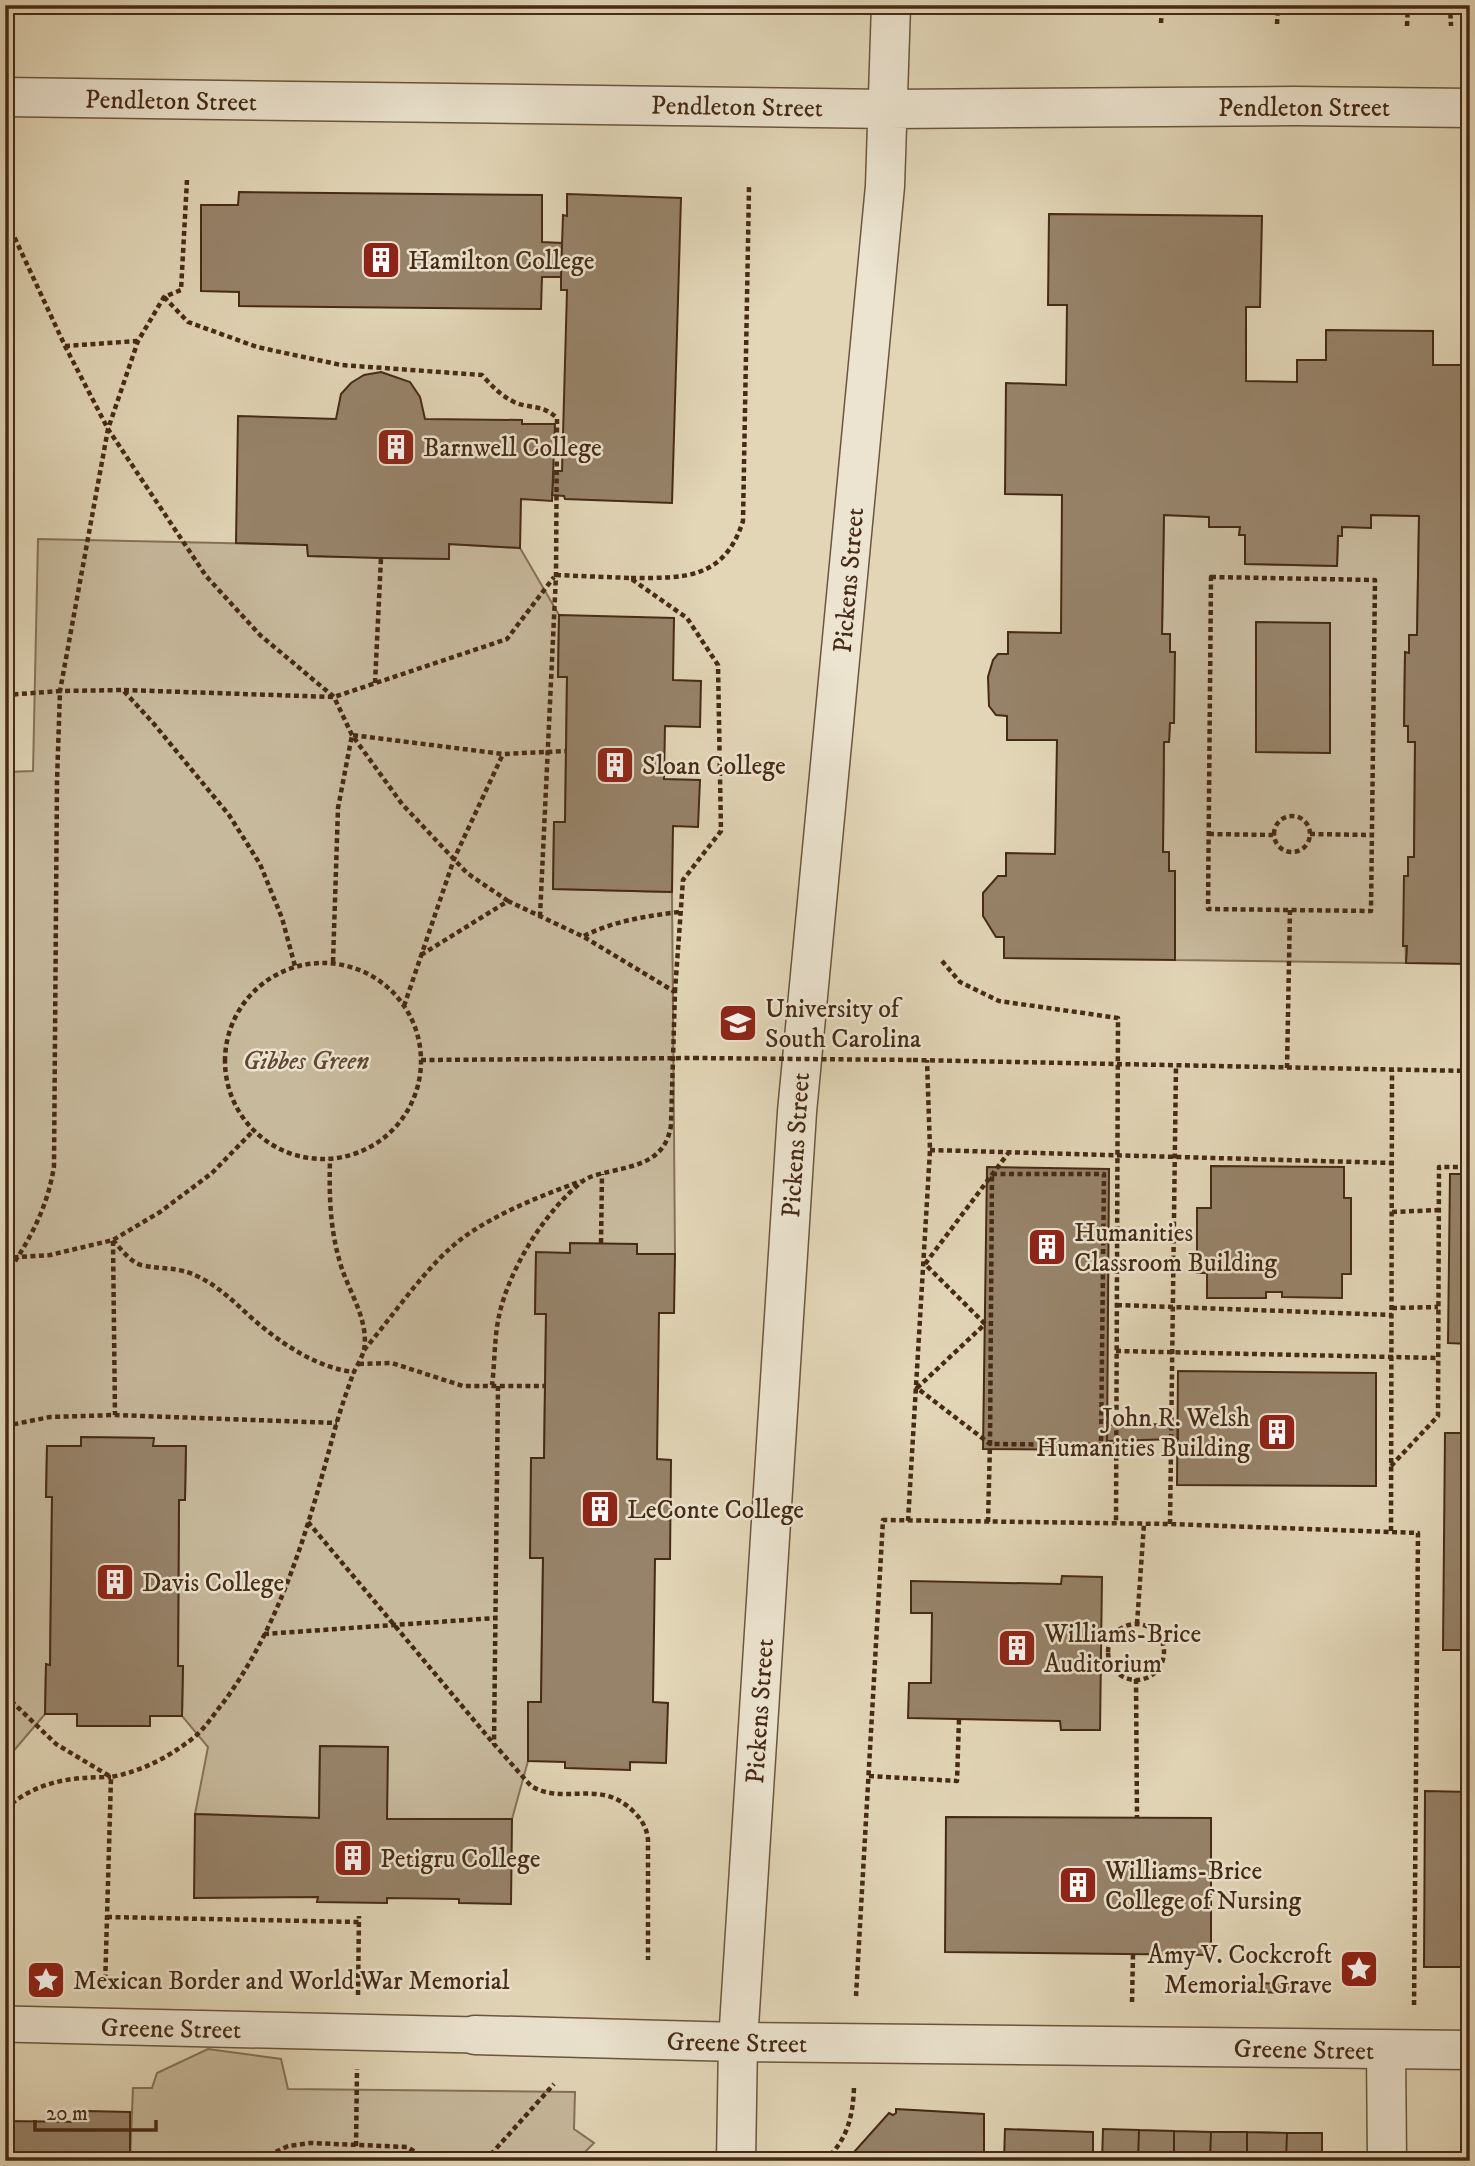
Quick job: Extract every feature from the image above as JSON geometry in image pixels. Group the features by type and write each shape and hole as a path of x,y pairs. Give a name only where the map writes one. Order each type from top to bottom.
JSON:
{"street":[{"name":"Pickens Street","path":"736,2161 738,2042 797,1112 883,214 891,5"},
{"name":"Pendleton Street","path":"5,97 889,108 1470,108"},
{"name":"Greene Street","path":"5,2024 738,2042 1470,2050"},
{"path":"1386,2050 1387,2161"}],"path":[{"path":"1161,23 1162,5"},
{"path":"1277,24 1278,5"},
{"path":"1407,26 1408,5"},
{"path":"1450,5 1451,26"},
{"path":"6,179 12,232 65,346 108,429 206,576 260,635 334,697 352,735 402,804 467,873 508,901 583,937 675,992"},
{"path":"5,1276 18,1258 43,1210 50,1192 54,1166 60,691 108,429 138,341 164,297 181,289 187,180"},
{"path":"555,575 677,578 705,571 718,563 737,538 743,521 749,187"},
{"path":"164,297 188,322 257,347 341,365 482,375 498,393 516,403 547,409 556,418 555,575 540,916"},
{"path":"65,346 138,341"},
{"path":"375,683 381,558"},
{"path":"5,695 123,690 334,697 507,639 555,575"},
{"path":"5,1809 45,1784 63,1779 111,1777 144,1768 194,1738 233,1689 254,1655 281,1597 321,1483 337,1423 364,1351 441,1256 464,1236 520,1206 585,1179 623,1169 661,1152 671,1125 675,992 683,880 721,831 718,665 687,618 630,578"},
{"path":"1211,578 1375,580 1372,835 1371,911 1208,909 1211,578"},
{"path":"123,690 154,724 235,825 260,864 282,918 295,966"},
{"path":"352,735 503,754 566,751"},
{"path":"333,962 338,808 352,735"},
{"path":"404,1006 454,859 503,754"},
{"path":"1289,816 1301,818 1310,834 1306,846 1295,853 1279,848 1273,835 1278,821 1289,816"},
{"path":"1209,834 1273,835"},
{"path":"1310,834 1372,835"},
{"path":"421,955 508,901"},
{"path":"1286,1068 1290,909"},
{"path":"583,937 602,927 631,919 679,912"},
{"path":"942,961 960,982 999,1001 1118,1018 1116,1524"},
{"path":"333,962 377,979 396,994 410,1014 418,1037 421,1060 417,1090 405,1117 384,1138 359,1153 330,1159 302,1157 276,1147 253,1131 236,1107 226,1080 224,1051 232,1022 247,998 269,978 295,966 333,962"},
{"path":"421,1060 927,1060 1470,1071"},
{"path":"908,1521 930,1150 927,1060"},
{"path":"1170,1524 1176,1065"},
{"path":"1391,1531 1392,1070"},
{"path":"5,1258 72,1251 113,1240 160,1212 212,1172 253,1131"},
{"path":"930,1150 1392,1163"},
{"path":"925,1264 1009,1152"},
{"path":"330,1159 331,1217 342,1269 363,1327 364,1351"},
{"path":"1391,1466 1438,1416 1438,1167 1470,1167"},
{"path":"601,1243 602,1174"},
{"path":"992,1174 1117,1174"},
{"path":"988,1521 992,1174"},
{"path":"1101,1445 1104,1174"},
{"path":"494,1744 495,1386 499,1317 513,1276 540,1227 585,1179"},
{"path":"1392,1212 1439,1210"},
{"path":"113,1240 126,1256 140,1264 179,1269 198,1277 221,1290 257,1322 296,1350 332,1369 354,1373"},
{"path":"113,1240 115,1415"},
{"path":"917,1388 985,1324 925,1264"},
{"path":"1117,1305 1391,1315"},
{"path":"1392,1308 1438,1307"},
{"path":"1116,1351 1438,1358"},
{"path":"358,1364 392,1363 463,1385 544,1386"},
{"path":"917,1388 990,1444 1116,1445"},
{"path":"5,1426 50,1417 115,1415 337,1423"},
{"path":"856,1996 883,1520 1170,1524 1418,1533 1413,2008"},
{"path":"308,1522 531,1786 550,1793 604,1794 616,1797 639,1817 645,1826 648,1840 648,1960"},
{"path":"1137,1624 1144,1524"},
{"path":"264,1634 495,1618"},
{"path":"1137,1624 1154,1631 1164,1647 1160,1666 1145,1678 1136,1679 1120,1674 1109,1660 1109,1651 1114,1635 1128,1625 1137,1624"},
{"path":"1136,1679 1137,1818"},
{"path":"5,1695 56,1744 111,1777"},
{"path":"869,1776 957,1781 959,1719"},
{"path":"106,1955 111,1777"},
{"path":"107,1917 359,1919 358,2004"},
{"path":"1132,2002 1133,1955"},
{"path":"356,2146 357,2061"},
{"path":"485,2161 554,2084"},
{"path":"824,2161 833,2152 849,2125 854,2087"},
{"path":"262,2161 288,2146 311,2143 407,2147 430,2161"}],"green space":[{"path":"1164,515 1209,517 1209,527 1240,527 1239,535 1245,535 1245,564 1337,566 1338,536 1342,536 1342,527 1371,515 1419,516 1417,635 1409,635 1409,653 1405,653 1404,725 1408,726 1408,742 1415,742 1414,857 1408,857 1408,876 1404,876 1406,963 1175,960 1175,871 1169,871 1169,852 1163,852 1164,742 1169,742 1170,723 1174,723 1174,652 1170,652 1170,634 1162,634"},
{"name":"Gibbes Green","path":"38,539 307,545 308,556 448,559 449,544 520,548 559,615 558,676 567,677 565,822 554,823 553,889 672,892 675,1254 637,1254 637,1244 570,1253 536,1253 535,1313 546,1314 544,1458 531,1458 543,1558 541,1702 528,1702 528,1761 512,1819 387,1819 387,1747 320,1746 319,1818 195,1814 208,1747 182,1716 183,1667 178,1666 179,1500 185,1500 186,1447 153,1446 153,1438 81,1437 81,1446 47,1446 46,1497 52,1497 50,1665 46,1665 45,1714 5,1761 5,1003 8,1002 10,913 5,912 5,772 33,771"},
{"path":"208,2049 281,2059 288,2089 575,2092 574,2129 594,2143 576,2161 130,2161 133,2088 152,2088 157,2073"}],"building":[{"name":"Hamilton College","path":"239,192 542,195 542,242 562,243 561,277 542,277 541,309 239,306 239,292 201,291 201,205 238,205"},
{"path":"567,194 681,198 672,503 565,499 564,496 552,495 554,471 562,471 567,290 561,290 561,277 563,215 567,216"},
{"path":"1049,214 1262,216 1260,307 1246,307 1246,381 1297,382 1297,360 1326,360 1326,330 1433,331 1433,365 1461,365 1461,389 1470,390 1470,964 1406,963 1407,946 1403,946 1404,876 1408,876 1408,857 1414,857 1415,742 1408,742 1408,726 1404,726 1405,652 1409,653 1409,635 1417,635 1419,516 1371,515 1371,528 1342,527 1342,536 1338,536 1337,566 1245,564 1245,535 1239,535 1240,527 1209,527 1209,517 1164,515 1162,634 1170,634 1170,652 1175,652 1174,723 1170,723 1169,742 1164,742 1163,852 1169,852 1169,871 1175,871 1175,960 1004,958 1004,937 996,937 983,916 983,893 998,876 1006,876 1006,853 1055,854 1057,740 1007,740 1007,716 996,715 989,706 988,677 993,660 998,654 1008,654 1008,632 1061,633 1062,495 1005,494 1006,383 1066,385 1067,305 1048,305"},
{"name":"Barnwell College","path":"381,372 410,382 420,397 425,419 522,420 522,424 555,424 552,501 521,499 520,548 449,544 449,559 381,558 308,556 307,545 236,543 238,416 336,419 341,394 351,383 364,375"},
{"name":"Sloan College","path":"559,615 674,618 673,680 701,681 700,727 665,726 664,779 700,780 698,827 673,826 672,892 553,889 554,822 565,822 567,677 558,677"},
{"path":"1256,622 1330,623 1330,753 1256,752"},
{"path":"5,912 10,912 8,1003 5,1003"},
{"path":"1211,1166 1344,1167 1344,1198 1351,1198 1351,1274 1342,1274 1342,1298 1282,1297 1282,1292 1266,1292 1266,1298 1207,1298 1207,1273 1197,1273 1197,1208 1211,1208"},
{"name":"Humanities Classroom Building","path":"987,1167 1109,1169 1107,1450 983,1449"},
{"path":"1450,1174 1470,1174 1470,1344 1448,1343"},
{"name":"LeConte College","path":"570,1243 637,1244 637,1254 675,1254 674,1313 659,1313 657,1459 671,1460 670,1559 655,1559 653,1702 668,1703 666,1763 630,1762 630,1770 565,1768 565,1762 528,1761 528,1702 541,1702 543,1558 530,1558 531,1458 544,1458 546,1314 535,1314 536,1252 570,1253"},
{"name":"John R. Welsh Humanities Building","path":"1178,1371 1376,1373 1376,1486 1177,1485"},
{"path":"1178,1424 1178,1439 1107,1441 1107,1425"},
{"path":"1445,1433 1470,1433 1470,1650 1443,1650"},
{"name":"Davis College","path":"81,1437 154,1438 153,1446 186,1446 185,1500 179,1500 178,1666 183,1666 182,1716 150,1716 150,1726 77,1726 77,1714 45,1714 46,1664 50,1665 52,1497 46,1497 47,1446 81,1446"},
{"name":"Williams-Brice Auditorium","path":"1062,1576 1102,1577 1100,1730 1061,1730 1060,1721 908,1718 909,1683 931,1683 932,1613 911,1613 911,1581 1061,1584"},
{"name":"Petigru College","path":"320,1746 388,1747 387,1819 512,1819 511,1904 459,1903 459,1899 387,1898 387,1903 317,1902 318,1897 194,1898 195,1814 319,1818"},
{"path":"1425,1791 1470,1792 1470,1967 1424,1967"},
{"name":"Williams-Brice College of Nursing","path":"946,1817 1211,1818 1211,1955 945,1952"},
{"path":"1255,1983 1289,1984 1289,1993 1255,1992"},
{"path":"896,2109 984,2114 984,2161 846,2161 889,2113 896,2113"},
{"path":"86,2111 130,2112 130,2161 5,2161 5,2121 86,2122"},
{"path":"1005,2129 1093,2132 1093,2161 1004,2161"},
{"path":"1103,2129 1139,2130 1138,2161 1102,2161"},
{"path":"1139,2130 1174,2131 1174,2161 1138,2161"},
{"path":"1174,2131 1211,2132 1210,2161 1174,2161"},
{"path":"1211,2132 1247,2132 1247,2161 1210,2161"},
{"path":"1247,2132 1287,2133 1286,2161 1247,2161"},
{"path":"1287,2133 1322,2133 1322,2161 1286,2161"}],"place":[{"name":"Hamilton College","path":"381,260"},
{"name":"Barnwell College","path":"396,447"},
{"name":"Sloan College","path":"615,765"},
{"name":"University of South Carolina","path":"738,1023"},
{"name":"Humanities Classroom Building","path":"1047,1247"},
{"name":"John R. Welsh Humanities Building","path":"1277,1432"},
{"name":"LeConte College","path":"600,1509"},
{"name":"Davis College","path":"115,1582"},
{"name":"Williams-Brice Auditorium","path":"1017,1648"},
{"name":"Petigru College","path":"353,1858"},
{"name":"Williams-Brice College of Nursing","path":"1078,1885"},
{"name":"Amy V. Cockcroft Memorial Grave","path":"1359,1969"},
{"name":"Mexican Border and World War Memorial","path":"46,1980"}]}
